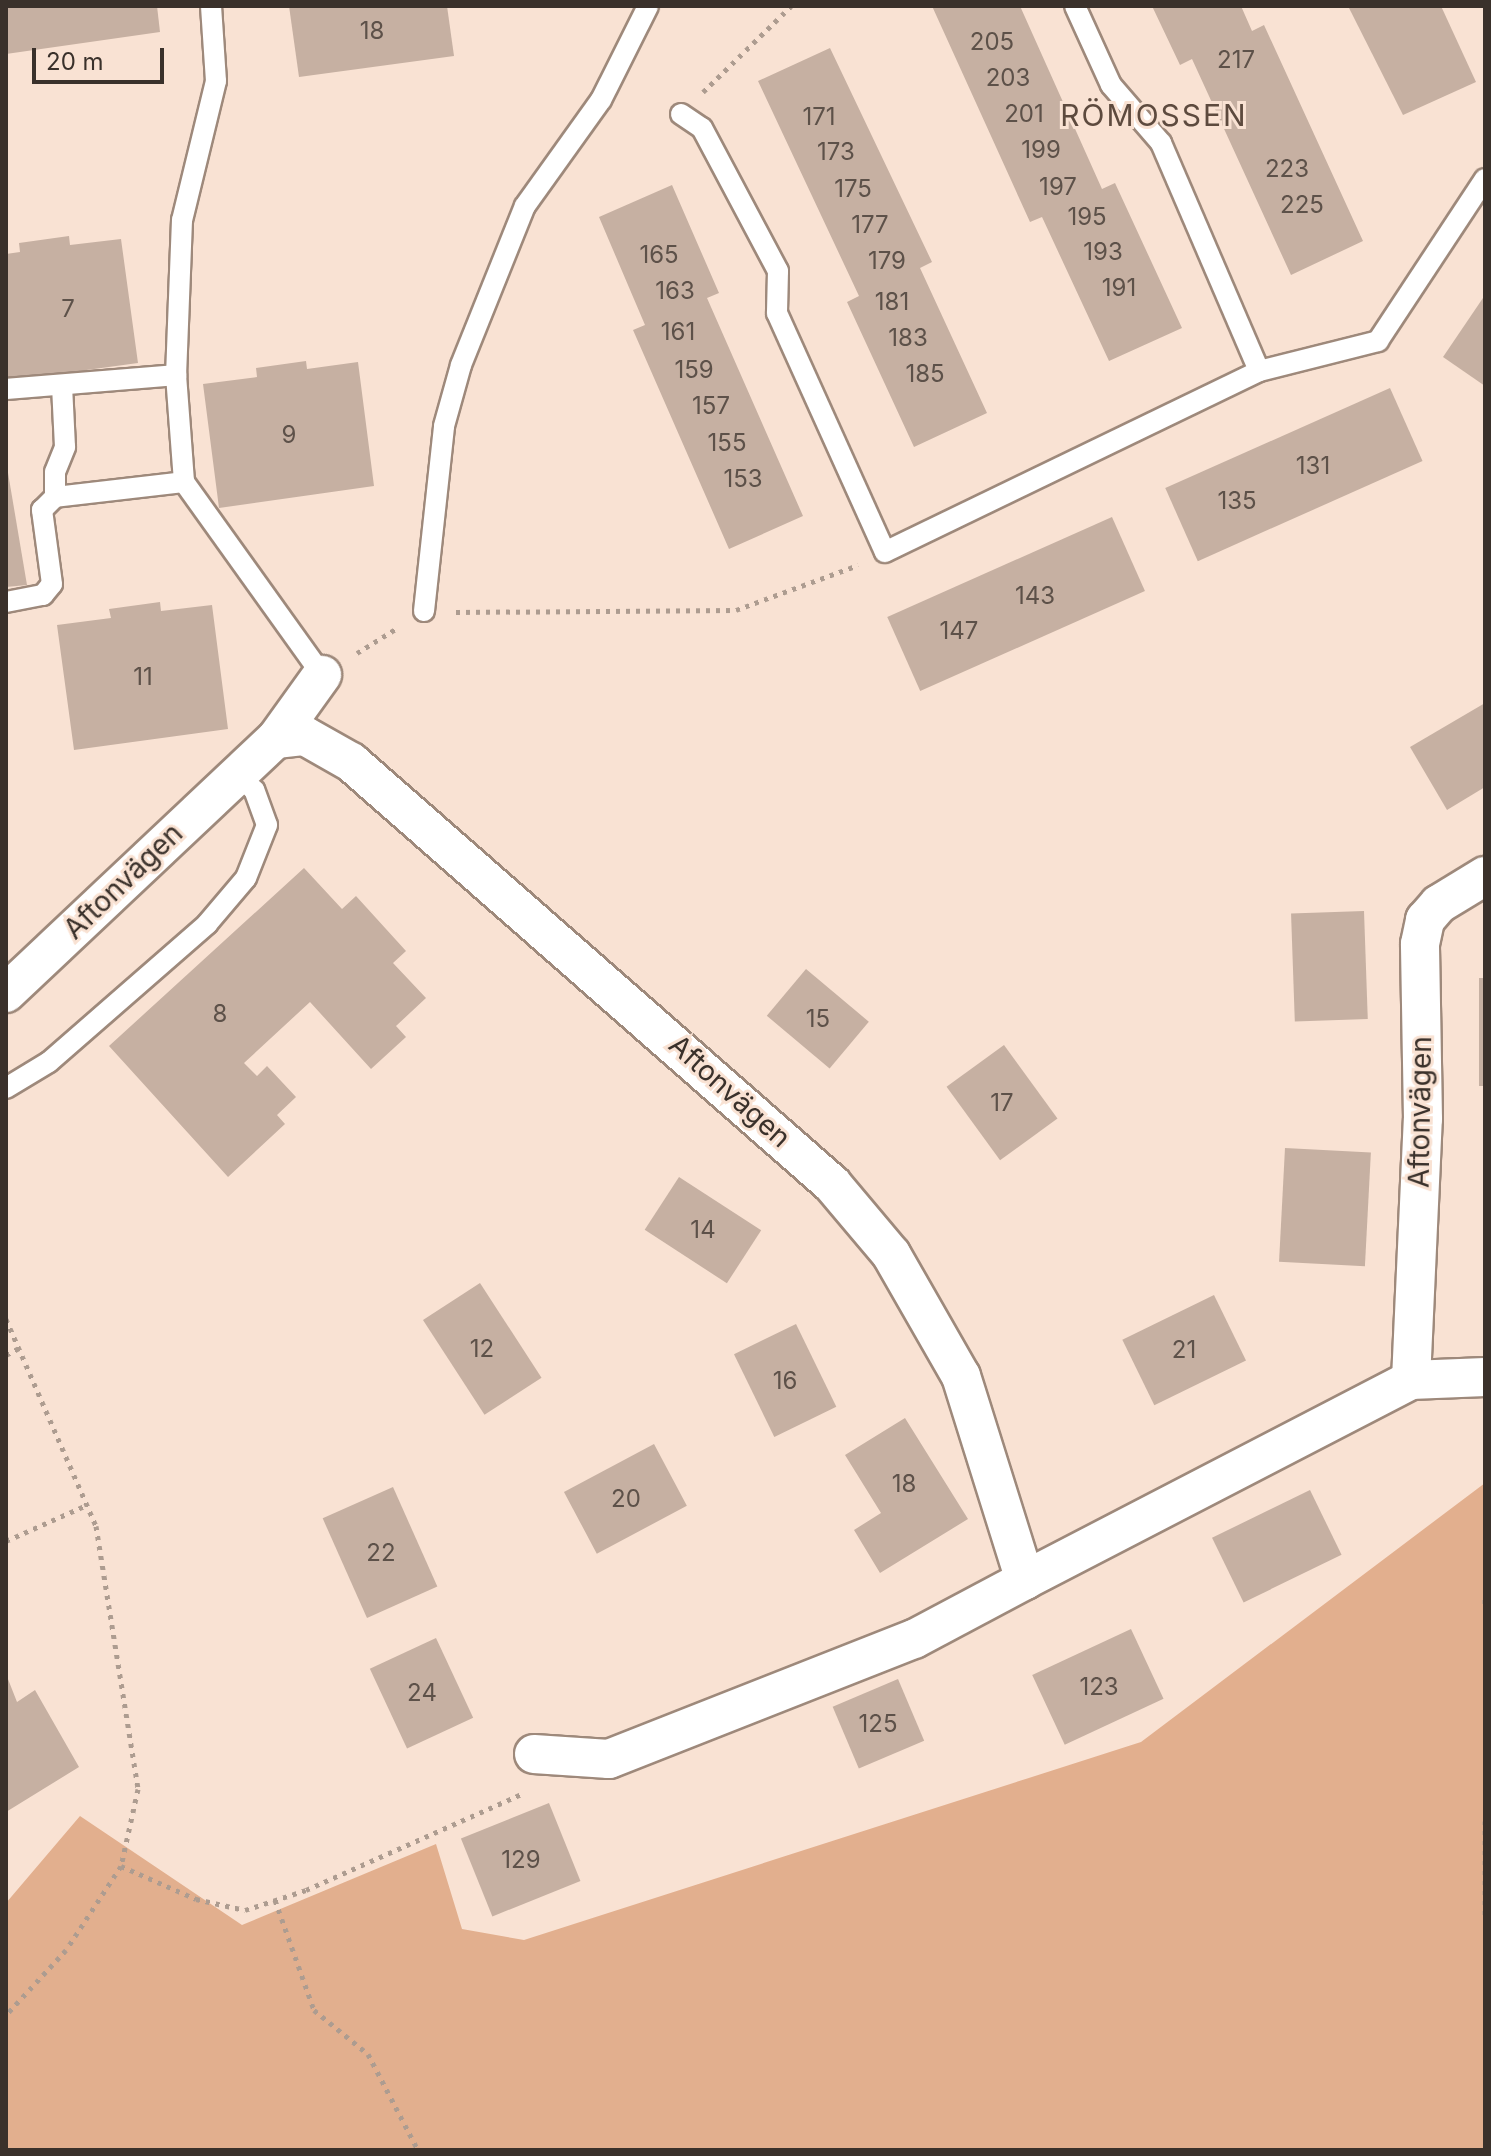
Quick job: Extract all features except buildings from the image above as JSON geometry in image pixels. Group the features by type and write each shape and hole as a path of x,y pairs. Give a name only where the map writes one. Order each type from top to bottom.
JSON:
{"street":[{"name":"Aftonvägen","path":"6,993 236,773 276,739 322,675"},
{"name":"Aftonvägen","path":"276,739 305,736 351,762 832,1184 891,1254 961,1376 1025,1580"},
{"name":"Aftonvägen","path":"1411,1380 1423,1119 1420,944 1425,920 1439,904 1485,876"},
{"path":"534,1754 609,1759 914,1639 1411,1380 1485,1377"}],"lane":[{"path":"211,6 216,81 182,220 176,375 184,482 322,675"},
{"path":"424,611 444,426 461,365 525,206 601,100 648,6"},
{"path":"1075,6 1111,85 1161,143 1259,371"},
{"path":"681,114 702,128 778,271 777,313 885,552 1259,371 1378,341 1485,179"},
{"path":"6,389 176,375"},
{"path":"55,497 55,472 65,447 62,385"},
{"path":"6,602 43,595 52,584 42,510 55,497 184,482"},
{"path":"6,1088 49,1062 207,924 246,878 267,825 254,790 236,773"}],"path":[{"path":"681,114 791,6"},
{"path":"322,675 424,611 579,616 736,610 811,587 885,552"},
{"path":"6,1319 21,1347 96,1526 138,1789 121,1866 66,1950 6,2015"},
{"path":"6,1355 21,1347"},
{"path":"6,1541 87,1505"},
{"path":"1485,1599 1485,1605"},
{"path":"121,1866 196,1899 245,1910 525,1793 534,1754"},
{"path":"1485,1821 1485,1920"},
{"path":"275,1900 314,2010 368,2054 418,2150"}],"shaded area":[{"path":"1485,1483 1485,2150 6,2150 6,1903 80,1816 242,1925 436,1844 462,1929 524,1940 1141,1742"}],"district":[{"name":"RÖMOSSEN","path":"1154,115"}]}
